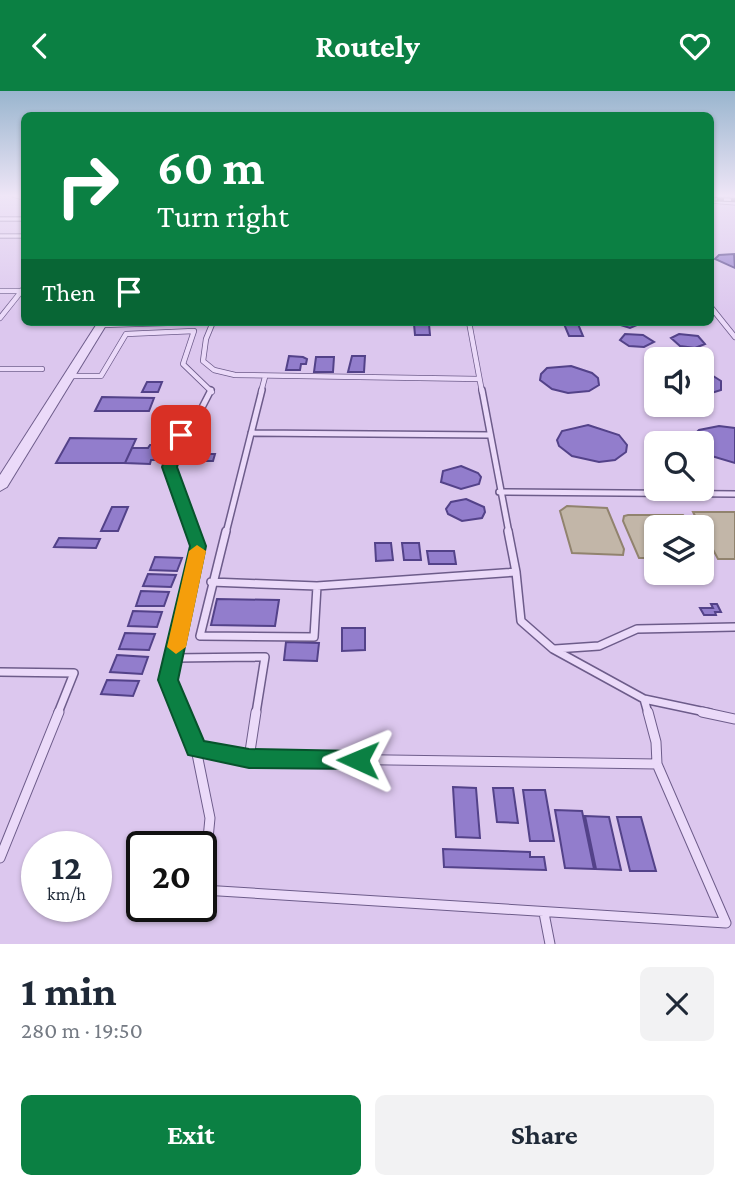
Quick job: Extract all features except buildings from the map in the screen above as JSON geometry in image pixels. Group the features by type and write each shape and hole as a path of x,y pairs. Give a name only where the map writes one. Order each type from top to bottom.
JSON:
{"street":[{"path":"0,487 101,326"}],"lane":[{"path":"0,236 21,236"},
{"path":"0,291 21,292"},
{"path":"0,318 21,294"},
{"path":"714,311 735,337"},
{"path":"197,326 183,364 212,391 192,427 181,435 169,467 198,546 168,680 196,749 209,818 203,890 726,923 657,764 654,734 644,699"},
{"path":"211,326 206,339 203,361 214,370 265,377 480,379"},
{"path":"471,326 499,492 516,572 521,621 554,649 644,699 735,719"},
{"path":"70,376 101,376 126,334 194,331"},
{"path":"0,369 42,369"},
{"path":"265,377 211,582 200,636 314,637 317,586"},
{"path":"251,433 489,435"},
{"path":"499,492 735,494"},
{"path":"211,582 317,586 516,572"},
{"path":"554,649 598,646 637,629 673,626 735,627"},
{"path":"174,658 265,657 249,758"},
{"path":"0,672 74,673 0,858"},
{"path":"196,749 249,758 657,764"},
{"path":"544,913 550,944"}],"shaded area":[{"path":"567,506 607,508 624,549 623,555 572,553 560,511"},
{"path":"693,512 735,512 735,559 718,559 714,551 714,515 695,515"},
{"path":"644,515 644,558 639,558 623,521 624,516"}],"slow traffic":[{"path":"176,647 197,551"}],"route":[{"path":"181,435 169,467 198,546 168,680 196,749 249,758 358,760"}]}
